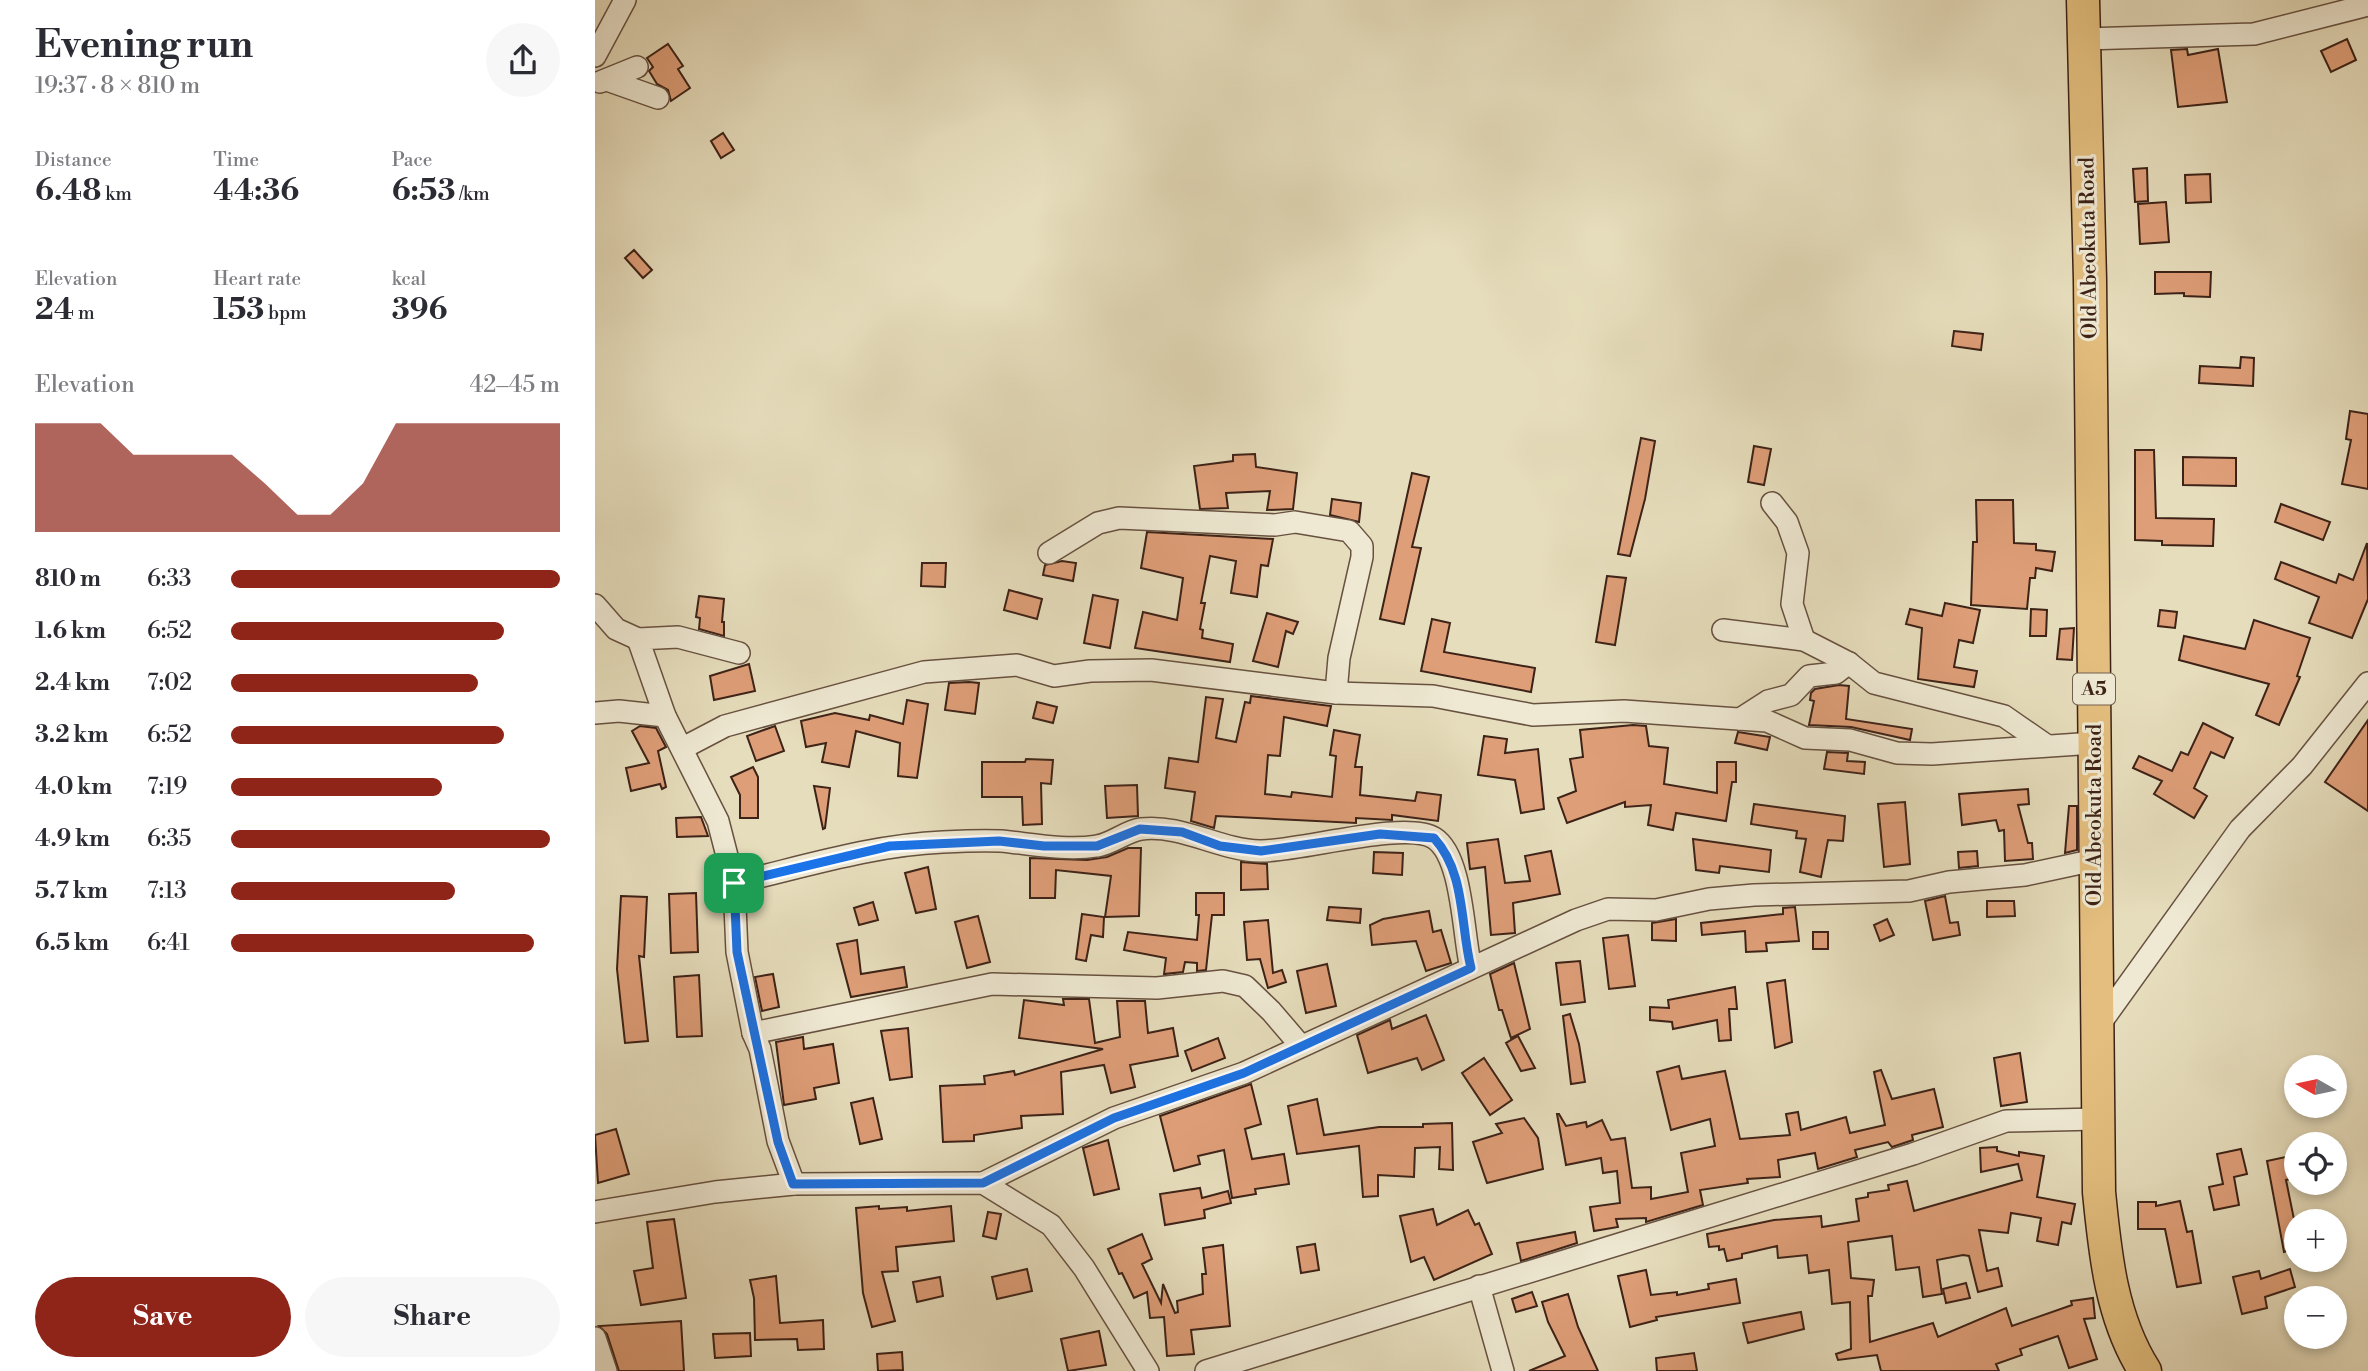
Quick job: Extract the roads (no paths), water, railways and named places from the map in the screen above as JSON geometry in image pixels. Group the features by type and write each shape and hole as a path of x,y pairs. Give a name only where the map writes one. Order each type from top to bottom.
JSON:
{"highway":[{"name":"Old Abeokuta Road","path":"2083,0 2097,1119 2105,1260 2121,1318 2145,1371"}],"street":[{"path":"595,56 625,0"},
{"path":"2084,39 2254,34 2368,5"},
{"path":"601,82 637,67"},
{"path":"601,82 657,98"},
{"path":"1772,503 1787,522 1798,553 1792,604 1804,640"},
{"path":"1049,553 1098,523 1119,518 1275,525 1295,522 1349,531 1362,546 1361,571 1349,606 1339,658 1336,693"},
{"path":"595,605 616,629 638,639 678,637 739,653"},
{"path":"1723,630 1804,640 1849,663 1874,684 2004,716 2046,745"},
{"path":"638,639 665,716 719,821 734,883 737,952 753,1033 759,1049 778,1142 793,1184"},
{"path":"1740,719 1768,701 1791,695 1809,676 1836,673 1849,663"},
{"path":"683,748 726,726 925,672 1017,665 1053,676 1090,671 1151,670 1336,693 1433,695 1533,715 1624,711 1767,721 1805,738 1850,740 1897,753 1932,754 2094,743"},
{"path":"2096,1030 2240,829 2311,756 2368,682"},
{"path":"595,713 619,711 665,716"},
{"path":"734,883 890,846 941,842 1097,846 1140,829 1182,832 1220,846 1261,851 1380,834 1425,835 1434,838 1449,858 1458,886 1464,942 1471,968"},
{"path":"595,1212 715,1192 793,1184 983,1183 1114,1118 1244,1073 1471,968 1608,909 1656,910 1709,899 1754,895 1909,891 1949,882 2025,875 2095,860"},
{"path":"753,1033 992,984 1157,988 1223,981 1245,986 1301,1046"},
{"path":"1206,1371 1888,1162 2006,1121 2097,1119"},
{"path":"983,1183 1051,1225 1084,1269 1148,1371"},
{"path":"1479,1286 1503,1371"},
{"path":"595,1338 606,1371"}]}
